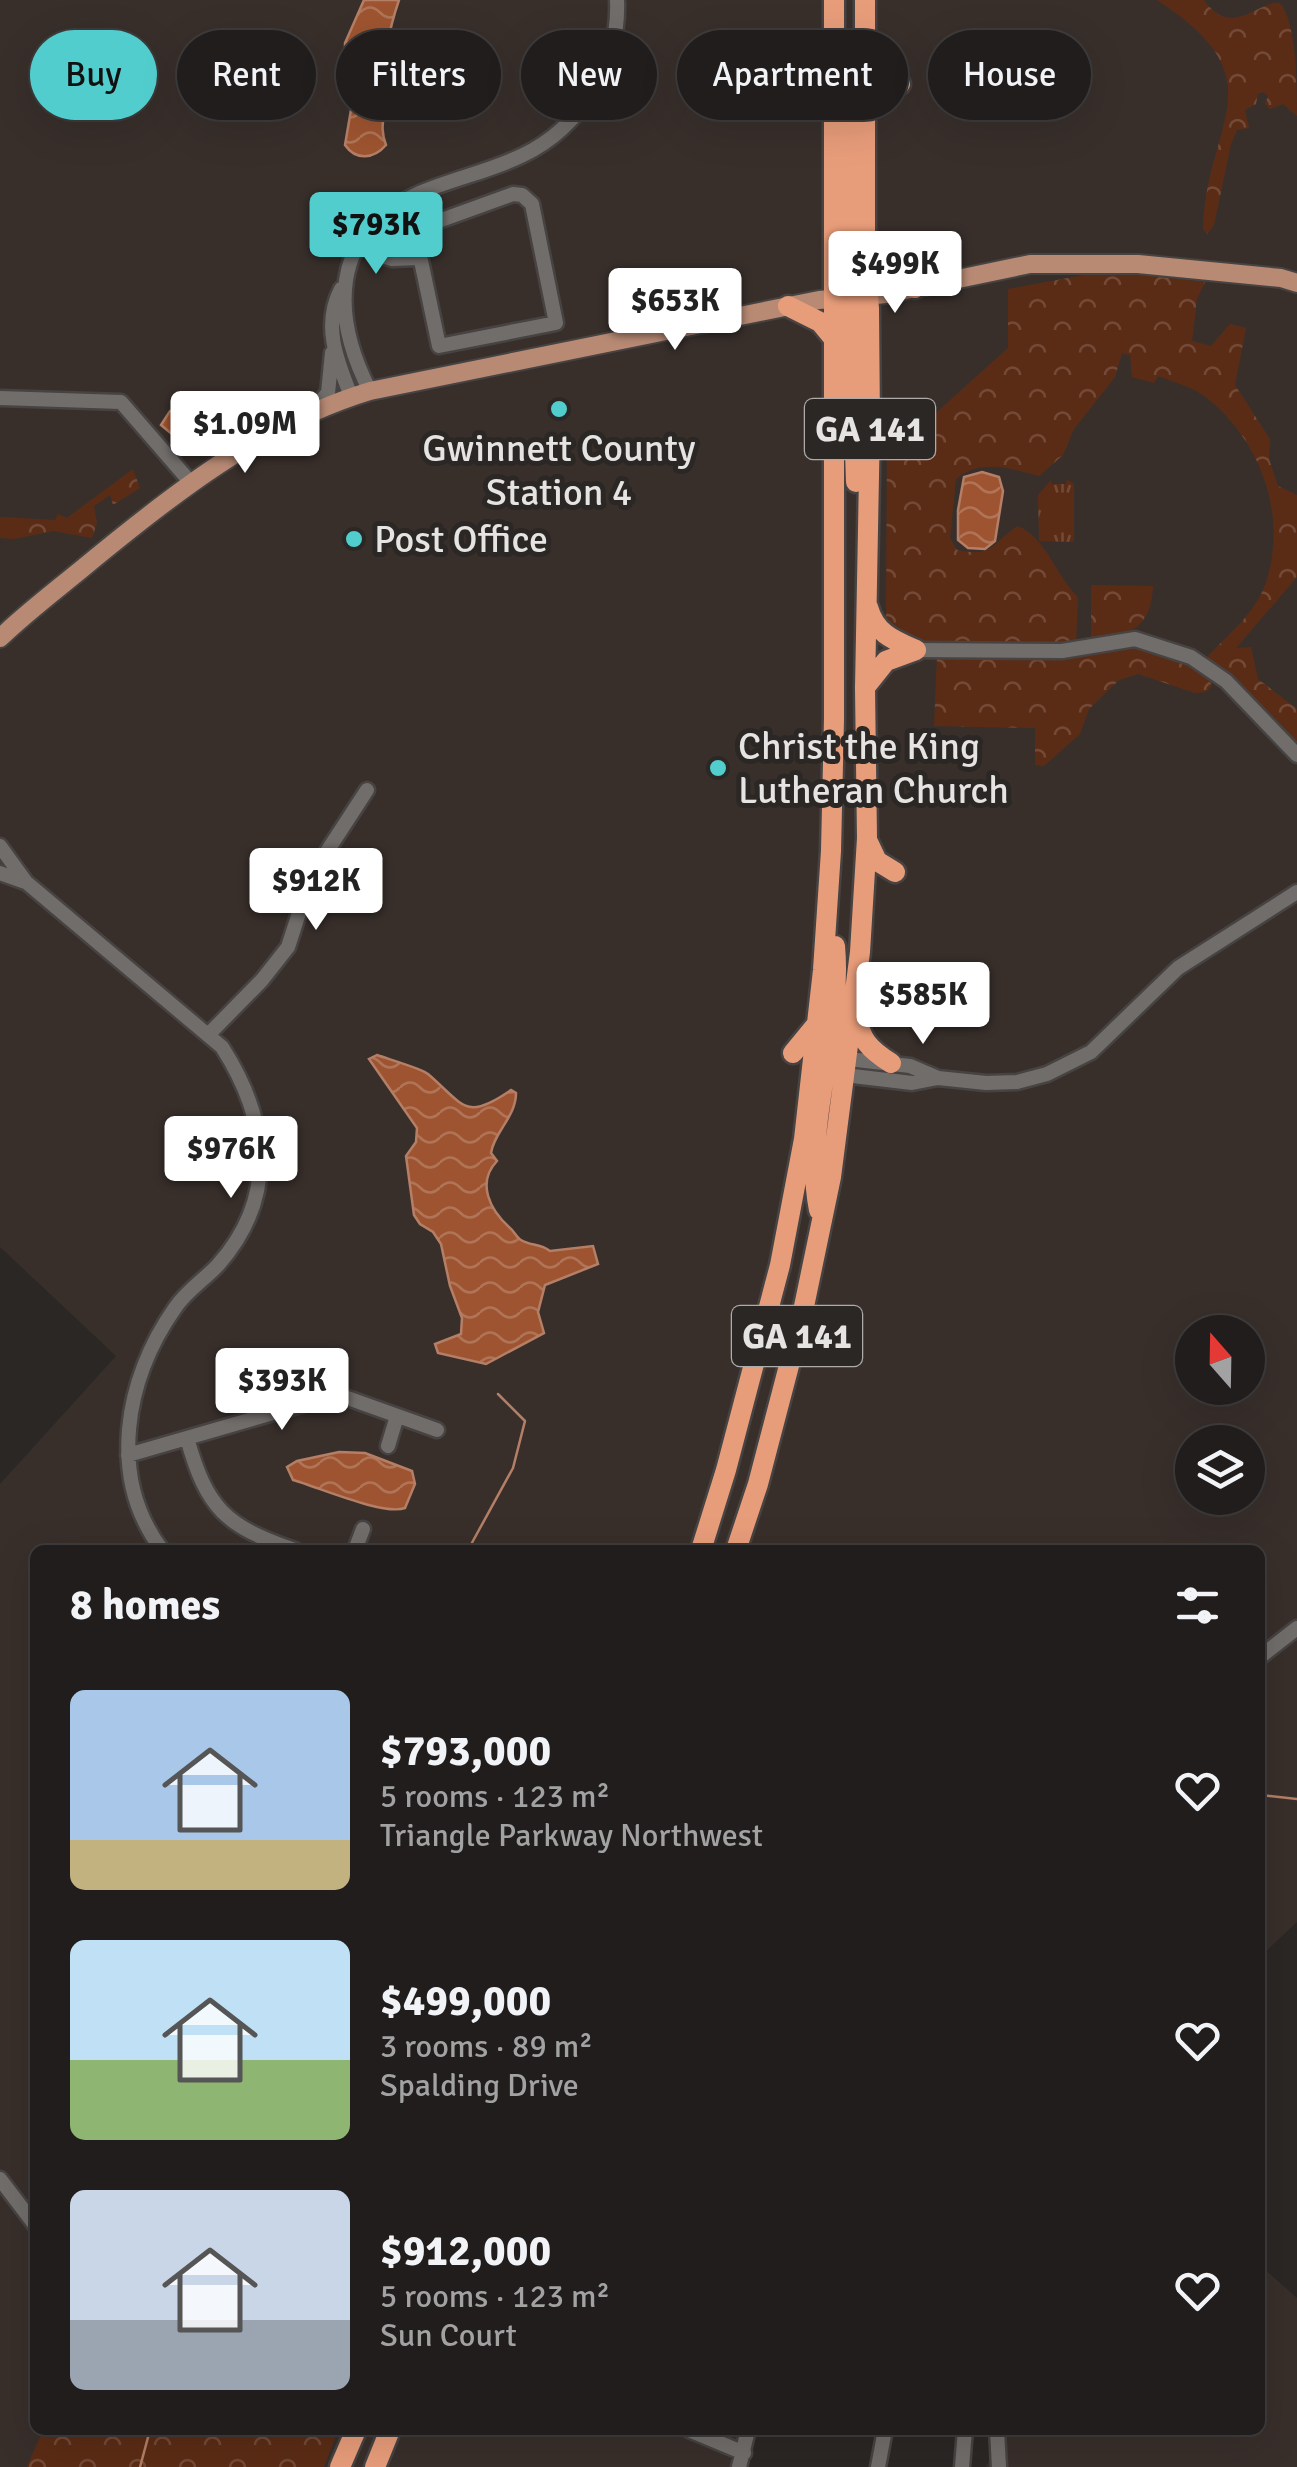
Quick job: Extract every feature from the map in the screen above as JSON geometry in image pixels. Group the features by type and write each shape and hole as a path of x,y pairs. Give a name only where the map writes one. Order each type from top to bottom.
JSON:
{"highway":[{"name":"GA 141","path":"702,1545 736,1434 780,1264 804,1139 857,986 867,838 868,563 834,50 834,0"},
{"path":"862,0 865,29"},
{"name":"GA 141","path":"737,1545 786,1382 831,1177 842,1100 850,1083 805,1043 817,1023 828,910 834,719 834,340 865,253 865,120"},
{"path":"865,253 882,272 914,288"},
{"path":"788,306 820,322 834,340"},
{"path":"867,604 884,635 916,650"},
{"path":"865,688 886,661 916,650"},
{"path":"864,900 876,882 895,872 878,861 867,838"},
{"path":"820,1217 814,1167 836,965 828,910"},
{"path":"857,986 857,1020 862,1038 868,1048 890,1063"},
{"path":"340,2467 354,2435"},
{"path":"374,2467 388,2435"}],"main road":[{"path":"0,638 192,484 274,431 310,412 370,390 788,306 914,288 1015,265 1104,263 1264,276 1297,283"}],"street":[{"path":"310,412 328,393 334,343 331,308 362,238 393,207 417,194 525,155 565,127 596,88 610,54 618,0"},
{"path":"513,194 522,195 532,204 556,324 439,346 418,258 416,237 422,226 513,194"},
{"path":"362,238 418,258"},
{"path":"344,284 353,353 370,390"},
{"path":"334,343 352,396"},
{"path":"0,398 121,402 192,484"},
{"path":"916,650 1062,651 1136,640 1191,658 1226,681 1297,755"},
{"path":"209,1034 288,948 311,876 368,790"},
{"path":"0,846 26,882 222,1047 254,1111 261,1137 258,1184 249,1215 226,1254 176,1306 151,1352 129,1414 130,1481 159,1545"},
{"path":"0,873 26,882"},
{"path":"828,1065 912,1083 938,1078 1009,1083 1034,1078 1074,1062 1108,1039 1178,968 1297,892"},
{"path":"828,1065 890,1063 925,1070 938,1078"},
{"path":"128,1455 332,1396 342,1396 437,1430"},
{"path":"388,1446 398,1416"},
{"path":"187,1438 197,1474 211,1503 239,1525 284,1545"},
{"path":"357,1545 363,1529"},
{"path":"1265,1653 1297,1628"},
{"path":"0,2179 30,2218"},
{"path":"698,2435 742,2460 747,2435"},
{"path":"878,2467 884,2435"},
{"path":"962,2467 965,2435"},
{"path":"997,2435 999,2467"}],"shaded area":[{"path":"0,0 1297,0 1297,1922 1265,1952 1265,1545 30,1545 30,2435 754,2435 754,2445 744,2467 0,2467 0,1484 116,1356 0,1247"},
{"path":"1265,2269 1297,2298 1297,2467 986,2467 992,2455 988,2435 1265,2435"}],"green space":[{"path":"1157,0 1204,0 1214,11 1235,18 1280,3 1290,25 1297,116 1283,104 1270,109 1265,104 1268,96 1263,92 1258,94 1256,104 1245,110 1249,128 1237,130 1231,144 1214,225 1207,234 1203,229 1207,191 1228,104 1227,79 1217,55 1195,29"},
{"path":"1084,275 1141,275 1205,282 1197,299 1192,341 1211,346 1230,324 1246,328 1235,385 1270,439 1269,459 1278,486 1297,495 1297,577 1236,648 1251,647 1258,679 1297,709 1297,744 1207,657 1255,605 1272,559 1271,507 1255,458 1226,416 1202,394 1158,376 1154,383 1132,377 1130,355 1122,353 1115,377 1074,429 1063,455 1039,476 986,467 956,479 950,538 957,550 986,550 1018,526 1028,532 1078,597 1076,642 925,645 901,640 886,621 887,432 918,429 1008,348 1008,289"},
{"path":"133,469 140,488 113,505 110,495 94,506 97,523 92,538 53,531 0,538 0,517 55,520 58,514 67,518"},
{"path":"1067,479 1074,484 1074,542 1039,541 1038,495 1051,480 1051,484 1066,484"},
{"path":"1091,585 1153,586 1143,620 1129,632 1094,640"},
{"path":"1130,645 1187,663 1212,685 1206,692 1195,693 1138,674 1119,680 1089,709 1080,734 1044,766 1035,765 1035,728 934,726 937,657 1089,656"},
{"path":"41,2435 336,2435 324,2467 27,2467"}],"water":[{"path":"364,0 399,0 391,30 351,30"},
{"path":"349,120 383,120 386,145 376,153 354,154 345,145"},
{"path":"170,411 221,433 199,450 190,449 161,425"},
{"path":"982,472 999,477 1003,491 995,541 985,549 968,548 958,540 964,477"},
{"path":"377,1055 425,1072 466,1106 484,1105 511,1090 516,1093 513,1110 491,1153 497,1161 487,1178 492,1205 524,1242 550,1251 593,1246 598,1264 545,1285 538,1312 544,1333 486,1364 438,1353 435,1344 461,1334 462,1318 441,1244 414,1215 406,1156 416,1142 417,1128 369,1059"},
{"path":"339,1452 365,1453 412,1471 415,1484 405,1508 367,1505 293,1480 287,1467"}],"waterway":[{"path":"471,1545 513,1468 525,1421 498,1394"},
{"path":"1265,1796 1297,1799"},
{"path":"140,2467 149,2435"}],"place":[{"name":"Gwinnett County Station 4","path":"559,409"},
{"name":"Post Office","path":"354,539"},
{"name":"Christ the King Lutheran Church","path":"718,768"}]}
